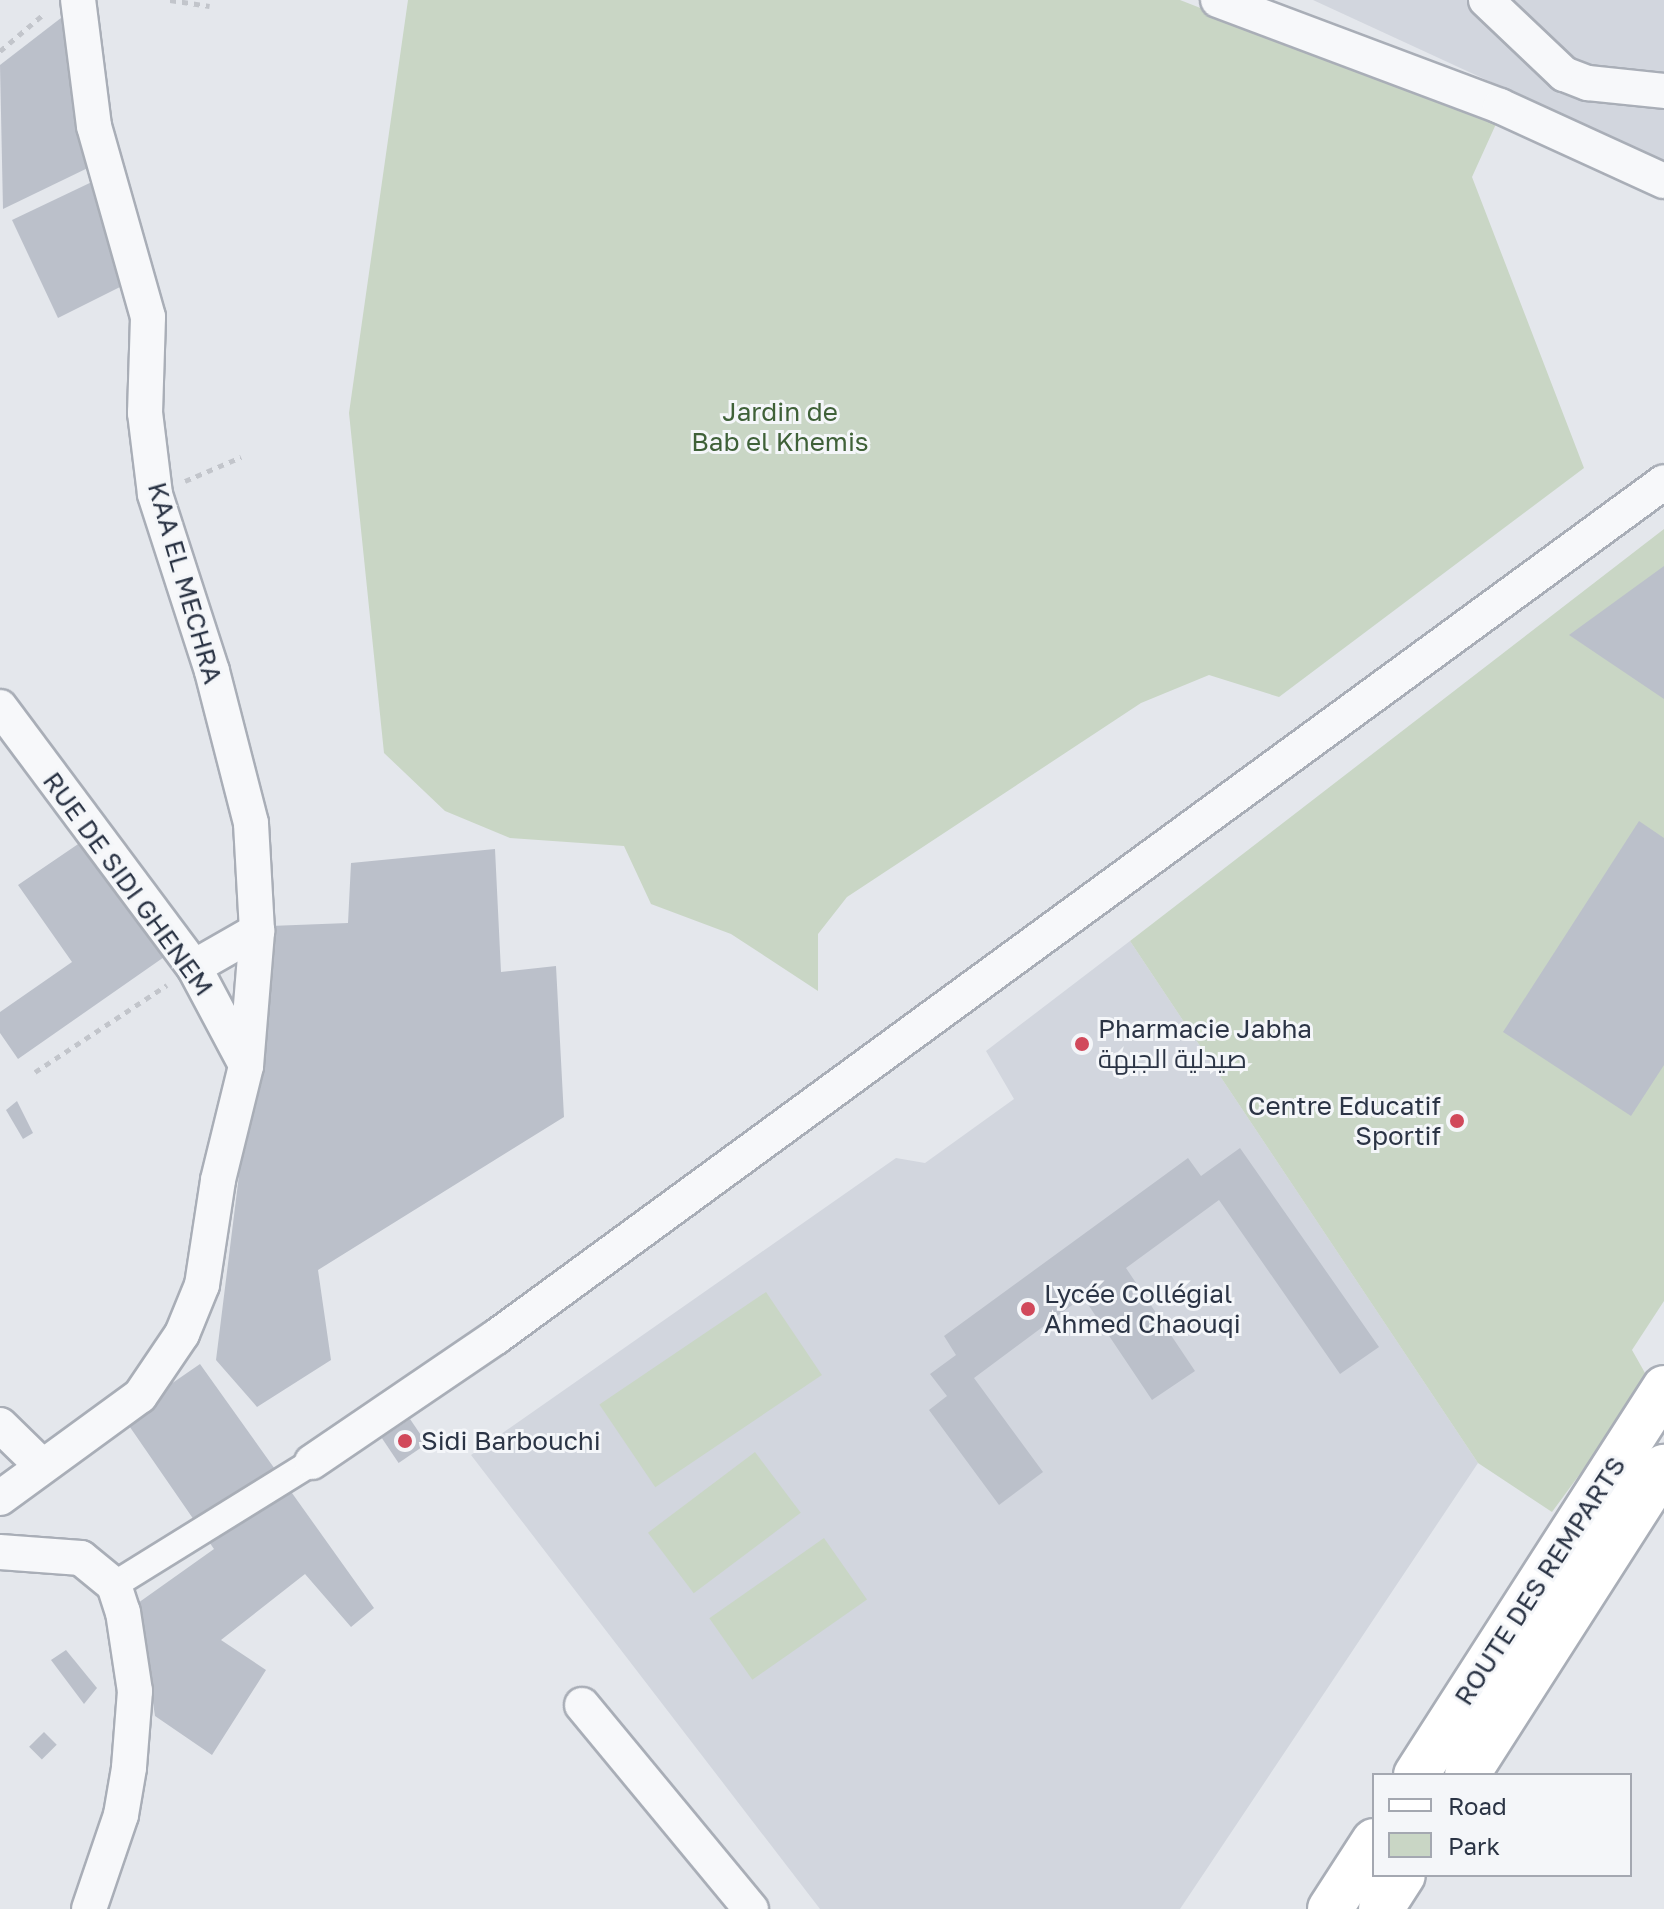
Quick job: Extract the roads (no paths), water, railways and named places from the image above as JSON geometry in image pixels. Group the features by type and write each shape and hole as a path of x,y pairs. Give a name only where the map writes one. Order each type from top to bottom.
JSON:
{"main road":[{"name":"ROUTE DES REMPARTS","path":"1417,1773 1664,1388"},
{"name":"ROUTE DES REMPARTS","path":"1468,1773 1664,1467"},
{"path":"1330,1909 1372,1844"},
{"path":"1381,1909 1402,1877"}],"street":[{"path":"1218,0 1500,106 1664,181"},
{"path":"1486,0 1564,74 1588,83 1664,91"},
{"name":"KAA EL MECHRA","path":"0,1498 140,1396 182,1334 202,1285 218,1180 246,1066 257,931 251,823 212,671 155,494 145,413 148,317 63,5"},
{"path":"114,1585 312,1462 496,1337 1664,482"},
{"name":"RUE DE SIDI GHENEM","path":"0,707 194,967 246,1066"},
{"path":"194,967 257,931"},
{"path":"0,1425 42,1466"},
{"path":"0,1552 81,1558 114,1585 123,1612 135,1691 129,1768 121,1815 89,1909"},
{"path":"582,1705 751,1909"}],"place":[{"name":"Pharmacie Jabha صيدلية الجبهة","path":"1082,1044"},
{"name":"Centre Educatif Sportif","path":"1457,1121"},
{"name":"Lycée Collégial Ahmed Chaouqi","path":"1028,1309"},
{"name":"Sidi Barbouchi","path":"405,1441"}],"park label":[{"name":"Jardin de Bab el Khemis","path":"780,427"}]}
